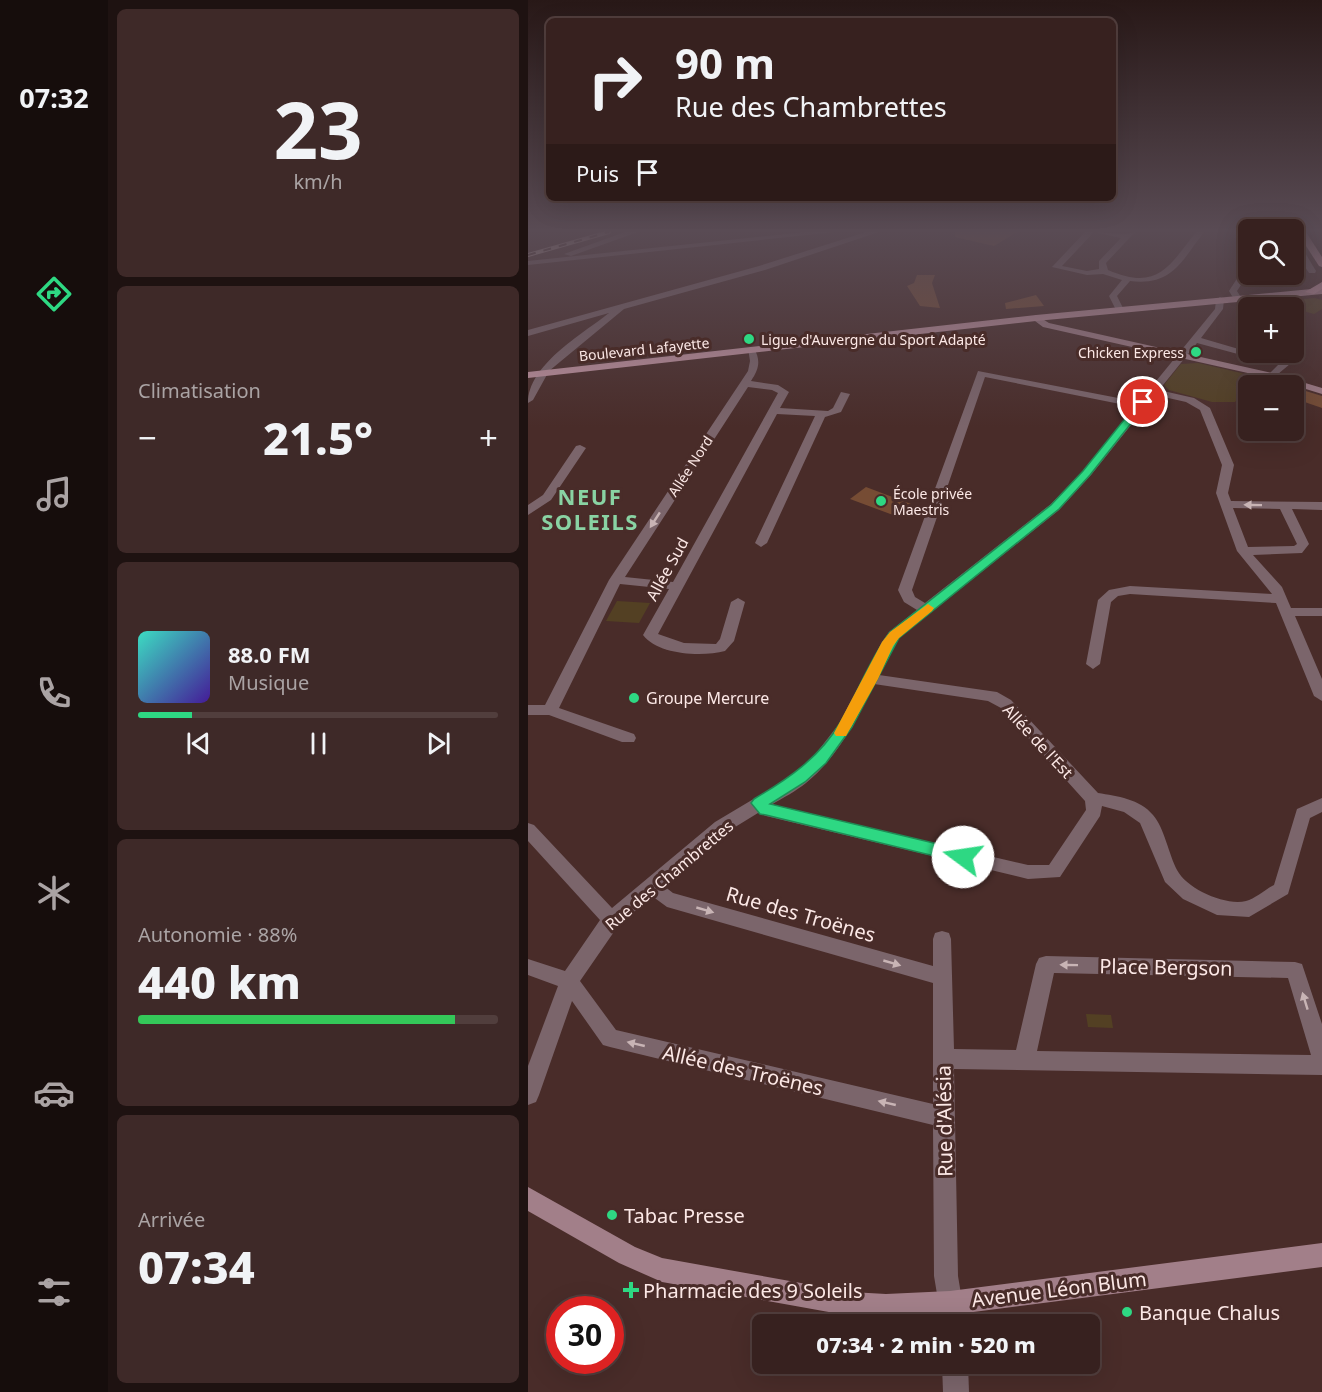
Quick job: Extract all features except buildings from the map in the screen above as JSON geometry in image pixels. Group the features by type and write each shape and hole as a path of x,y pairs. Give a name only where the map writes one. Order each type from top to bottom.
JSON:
{"main road":[{"name":"Boulevard Lafayette","path":"528,375 1036,318 1238,299"},
{"path":"1036,318 1046,325 1268,375"},
{"path":"1304,386 1322,391"},
{"name":"Avenue Léon Blum","path":"528,1198 627,1255 662,1270 851,1304 952,1314 1322,1255"}],"street":[{"path":"528,333 604,315 625,305 655,297"},
{"path":"1113,297 1120,310"},
{"name":"Rue des Chambrettes","path":"528,1095 569,981 611,920 721,827 800,778 820,760 845,727 894,635 1055,507 1087,473 1180,355 1220,309 1220,300"},
{"path":"528,400 540,374 604,315"},
{"path":"1194,339 1285,364 1273,375"},
{"name":"Allée Nord","path":"550,710 616,580 755,366 751,350"},
{"path":"926,610 909,599 905,590 981,373 1140,405"},
{"name":"Allée Sud","path":"738,602 727,641 720,648 670,645 657,641 650,635 784,392 774,387 744,383"},
{"path":"1152,391 1190,400 1205,408 1228,465 1222,493 1243,551 1277,590 1322,696"},
{"path":"772,411 821,415 837,410 845,394"},
{"path":"761,543 821,415"},
{"path":"528,511 547,497 580,448"},
{"path":"1226,504 1322,506"},
{"path":"1243,551 1298,550 1303,544 1284,505"},
{"path":"616,580 676,586"},
{"path":"1093,664 1105,600 1114,593 1130,590 1281,599"},
{"path":"1287,612 1322,612"},
{"name":"Allée de l'Est","path":"871,679 992,696 1006,704 1092,799"},
{"path":"528,710 550,710 628,738"},
{"path":"759,803 766,810 1028,872 1054,872 1094,811 1092,799 1124,805 1147,819 1171,877 1189,894 1217,907 1249,909 1282,889 1303,814 1322,804"},
{"path":"528,830 611,920"},
{"name":"Rue des Troënes","path":"652,886 667,899 942,977"},
{"name":"Rue d'Alésia","path":"942,939 946,1276 952,1314"},
{"name":"Place Bergson","path":"1024,1060 1046,964 1295,970 1322,1057"},
{"path":"528,967 569,981"},
{"name":"Allée des Troënes","path":"569,981 610,1038 944,1117"},
{"path":"943,1059 1322,1065"},
{"path":"956,1374 956,1392"}],"shaded area":[{"path":"1304,299 1322,300 1322,309 1314,314 1304,311"},
{"path":"1198,363 1250,375 1238,375 1238,398 1235,402 1212,402 1169,390 1164,385 1181,364"},
{"path":"617,601 650,603 639,623 606,621"},
{"path":"1086,1014 1111,1015 1113,1028 1088,1027"}],"slow traffic":[{"path":"841,733 887,645 894,635 928,608"}],"place":[{"name":"Ligue d'Auvergne du Sport Adapté","path":"749,339"},
{"name":"Chicken Express","path":"1196,352"},
{"name":"École privée Maestris","path":"881,501"},
{"name":"Groupe Mercure","path":"634,698"},
{"name":"Tabac Presse","path":"612,1215"},
{"name":"Pharmacie des 9 Soleils","path":"631,1290"},
{"name":"Banque Chalus","path":"1127,1312"}],"district":[{"name":"NEUF SOLEILS","path":"590,508"}],"route":[{"path":"963,857 766,810 759,803 800,778 820,760 845,727 894,635 1055,507 1087,473 1143,402"}]}
